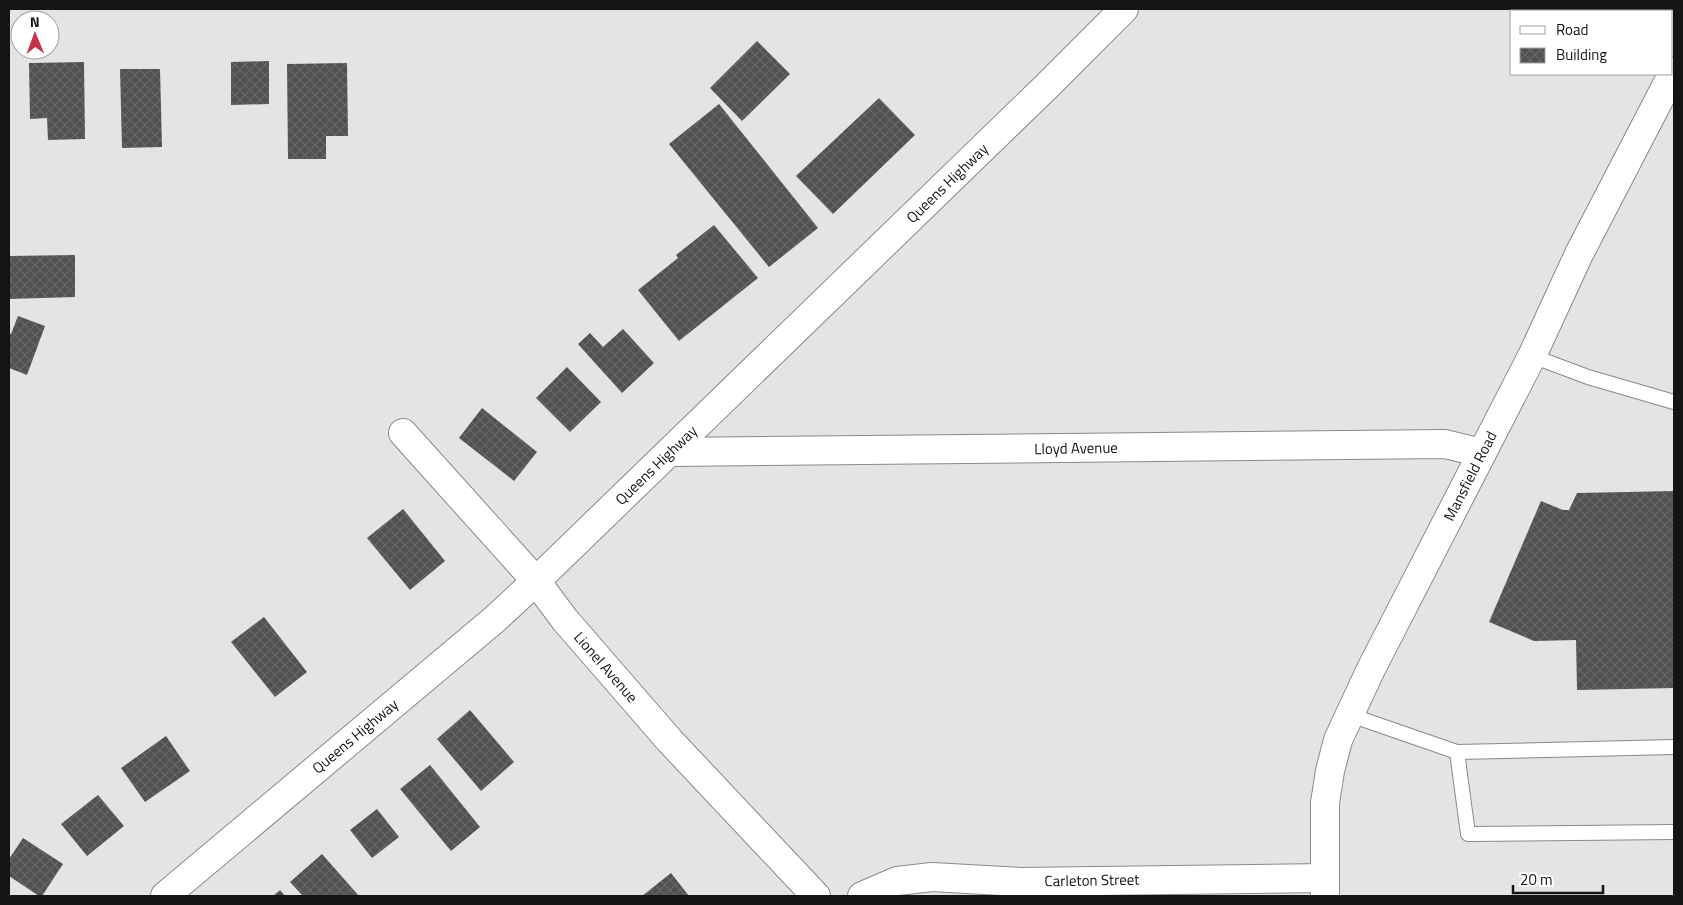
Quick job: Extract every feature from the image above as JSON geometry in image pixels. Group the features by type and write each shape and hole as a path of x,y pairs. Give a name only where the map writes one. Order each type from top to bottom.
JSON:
{"street":[{"name":"Queens Highway","path":"165,896 495,619 670,452 1124,9"},
{"name":"Mansfield Road","path":"1325,887 1324,803 1338,740 1371,669 1532,356 1579,254 1672,75"},
{"name":"Lionel Avenue","path":"403,433 536,581 565,620 670,741 816,896"},
{"name":"Lloyd Avenue","path":"670,452 1445,444 1482,453"},
{"name":"Carleton Street","path":"862,896 897,881 932,877 1020,882 1056,888 1325,887"}],"lane":[{"path":"1532,356 1588,377 1674,402"},
{"path":"1350,715 1457,752 1674,747"},
{"path":"1457,752 1468,834 1674,832"}],"building":[{"path":"757,41 790,74 742,121 710,88"},
{"path":"269,61 269,104 231,105 231,62"},
{"path":"84,62 85,139 48,140 47,118 30,119 29,63"},
{"path":"347,63 348,136 326,136 326,159 288,159 287,64"},
{"path":"120,69 160,69 162,147 122,148"},
{"path":"879,98 915,135 833,214 796,176"},
{"path":"719,104 818,228 769,267 669,144"},
{"path":"714,225 758,278 679,341 638,290 678,258 676,255"},
{"path":"75,255 75,297 9,299 9,256"},
{"path":"18,316 45,326 27,375 9,368 9,333 11,334"},
{"path":"623,329 654,363 622,393 578,344 590,333 603,347"},
{"path":"567,367 601,402 570,432 536,398"},
{"path":"482,408 537,452 514,481 459,438"},
{"path":"1674,491 1674,688 1577,690 1576,640 1534,641 1489,622 1541,501 1563,510 1569,510 1577,493"},
{"path":"403,509 445,561 410,590 367,538"},
{"path":"264,617 307,672 275,697 231,642"},
{"path":"470,710 514,762 481,791 437,739"},
{"path":"166,736 190,771 145,802 121,768"},
{"path":"430,765 480,827 451,851 400,789"},
{"path":"98,795 124,826 87,856 61,824"},
{"path":"377,809 399,837 372,858 350,830"},
{"path":"23,838 63,864 42,896 39,896 9,876 9,859"},
{"path":"322,854 359,896 303,896 290,882"},
{"path":"671,873 689,896 642,896"},
{"path":"280,890 285,896 273,896"}]}
